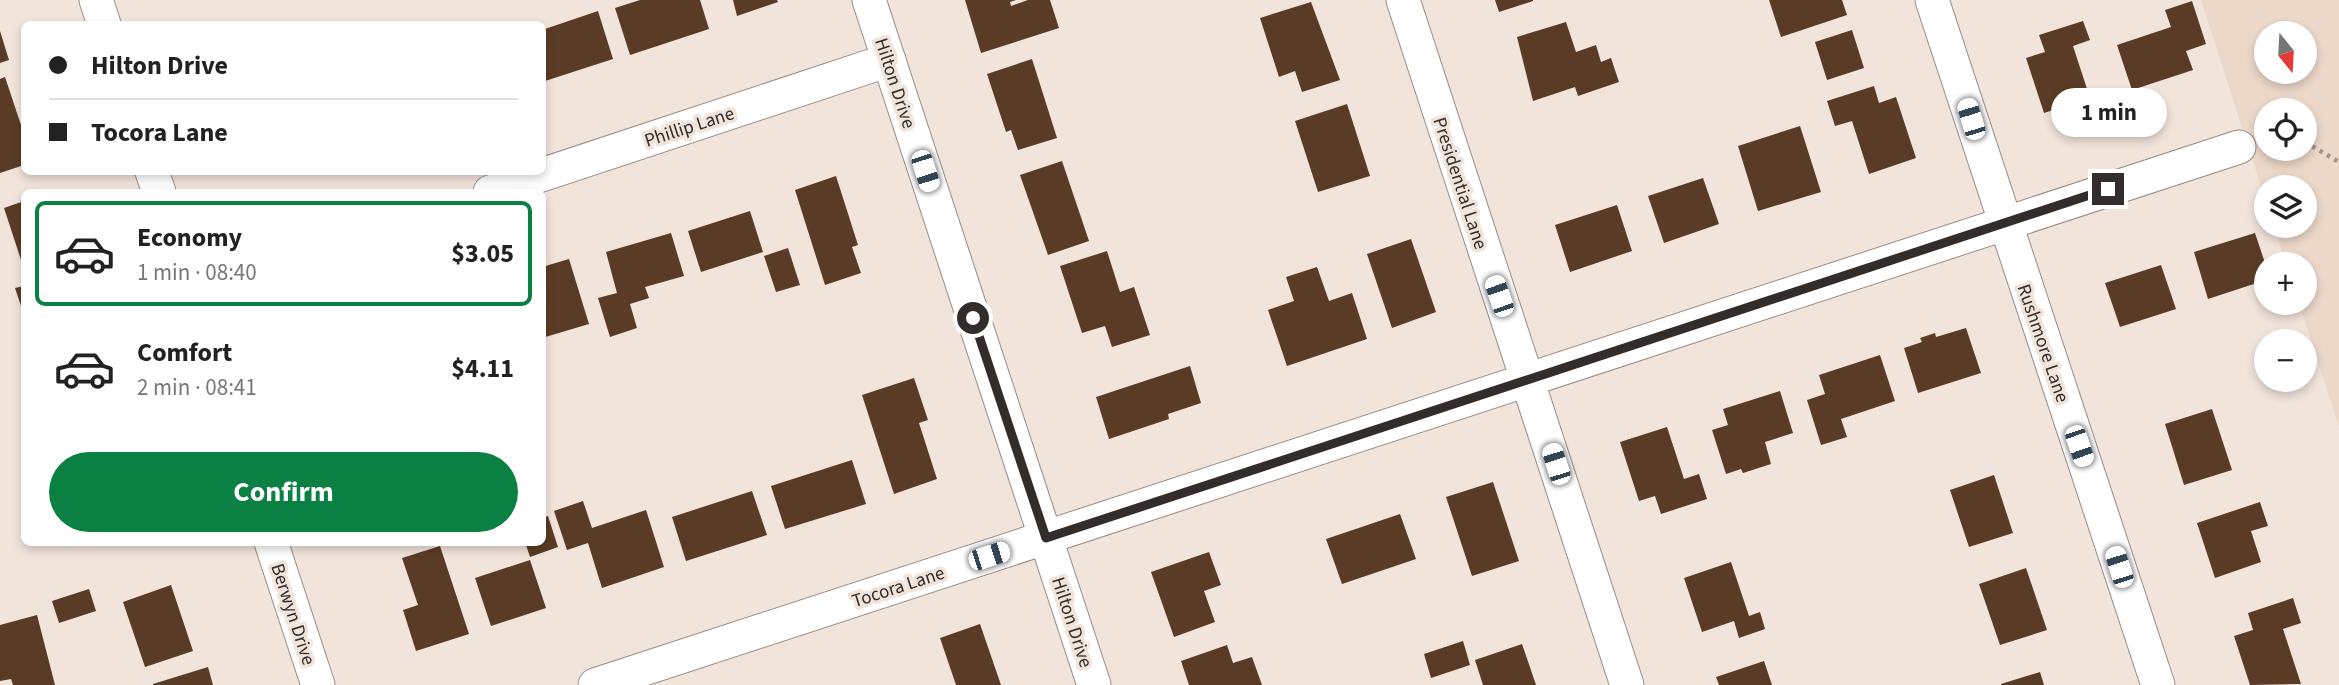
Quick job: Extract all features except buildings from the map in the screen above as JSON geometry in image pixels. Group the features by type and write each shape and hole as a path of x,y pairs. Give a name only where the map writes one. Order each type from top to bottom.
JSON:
{"street":[{"path":"96,0 103,21"},
{"name":"Hilton Drive","path":"869,0 1094,685"},
{"name":"Presidential Lane","path":"1403,0 1474,226 1528,379 1627,685"},
{"name":"Rushmore Lane","path":"1932,0 2003,222 2158,685"},
{"name":"Phillip Lane","path":"546,173 889,60"},
{"name":"Tocora Lane","path":"594,685 2239,147"},
{"name":"Phillip Lane","path":"499,189 541,175"},
{"name":"Berwyn Drive","path":"272,546 318,685"}],"path":[{"path":"2317,149 2339,162"}],"shaded area":[{"path":"2201,0 2339,0 2339,427 2317,359 2317,329 2307,329 2303,315 2317,315 2317,252 2282,252 2278,238 2317,238 2317,175 2257,175"}],"route":[{"path":"973,318 1046,538 1382,425 2108,189"}]}
